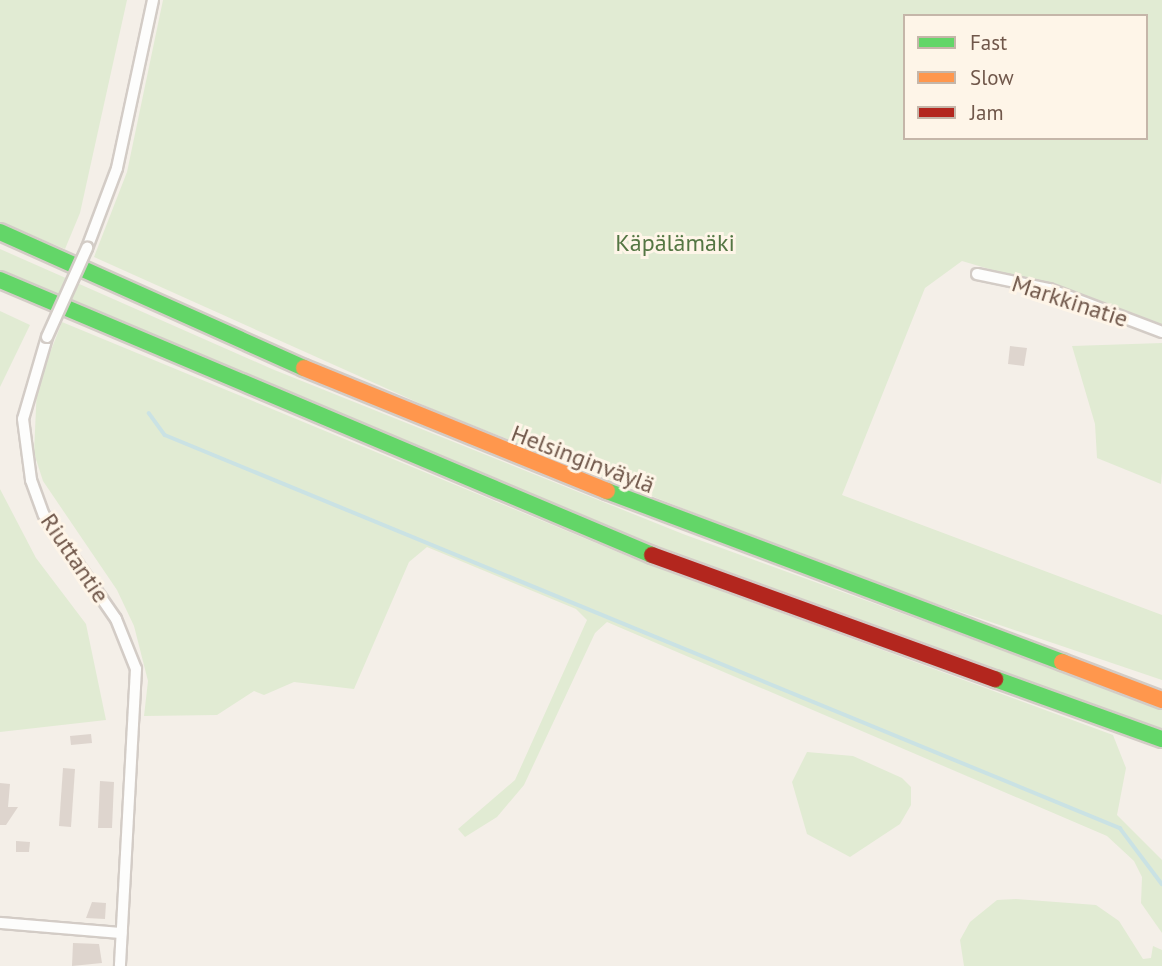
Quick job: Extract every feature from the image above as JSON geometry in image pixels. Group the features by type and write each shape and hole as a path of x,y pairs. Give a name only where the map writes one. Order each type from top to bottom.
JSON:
{"highway":[{"name":"Helsinginväylä","path":"0,232 435,426 1162,700"},
{"path":"0,280 595,534 1162,739"}],"street":[{"name":"Riuttantie","path":"120,966 135,669 108,604 60,542 31,480 23,419 47,337 87,248 117,168 153,0"},
{"name":"Markkinatie","path":"977,274 1049,289 1162,332"},
{"path":"0,923 122,933"}],"green space":[{"path":"0,0 127,0 80,213 65,249 0,222"},
{"name":"Käpälämäki","path":"163,0 1162,0 1162,330 1098,301 962,261 925,288 842,495 1162,615 1162,680 849,574 439,412 94,257 127,172"},
{"path":"0,249 272,369 683,534 1162,708 1162,730 614,533 94,314 0,271"},
{"path":"0,311 30,325 0,387"},
{"path":"62,322 632,558 1113,735 1126,768 1117,815 1162,860 1162,933 1141,903 1142,877 1134,861 1107,836 607,622 595,633 524,785 497,817 465,837 458,829 515,780 587,620 576,609 427,547 409,562 354,689 294,682 264,695 254,691 217,715 144,716 148,681 134,626 117,590 43,481 34,453 37,386"},
{"path":"1162,343 1161,484 1097,458 1095,424 1072,346"},
{"path":"0,489 36,558 86,624 106,720 0,732"},
{"path":"807,752 853,756 902,778 911,787 911,805 900,824 850,857 807,834 792,782"},
{"path":"997,900 1096,905 1119,921 1143,959 1151,958 1153,946 1162,950 1162,966 964,966 960,940 970,922"}],"building":[{"path":"1010,346 1027,348 1024,366 1008,364"},
{"path":"91,734 92,743 71,745 70,736"},
{"path":"63,768 75,769 71,827 59,826"},
{"path":"100,781 114,782 112,828 98,828"},
{"path":"0,783 10,784 8,807 18,807 6,825 0,825"},
{"path":"16,841 30,842 29,852 16,852"},
{"path":"92,902 106,903 105,919 86,918"},
{"path":"73,943 99,944 102,963 72,966"}],"waterway":[{"path":"149,413 165,435 1120,828 1162,884"}],"traffic: fast":[{"path":"0,232 304,368"},
{"path":"0,280 652,555"},
{"path":"607,491 1062,662"},
{"path":"995,679 1162,739"}],"traffic: slow":[{"path":"304,368 607,491"},
{"path":"1062,662 1162,700"}],"traffic: jam":[{"path":"652,555 995,679"}]}
